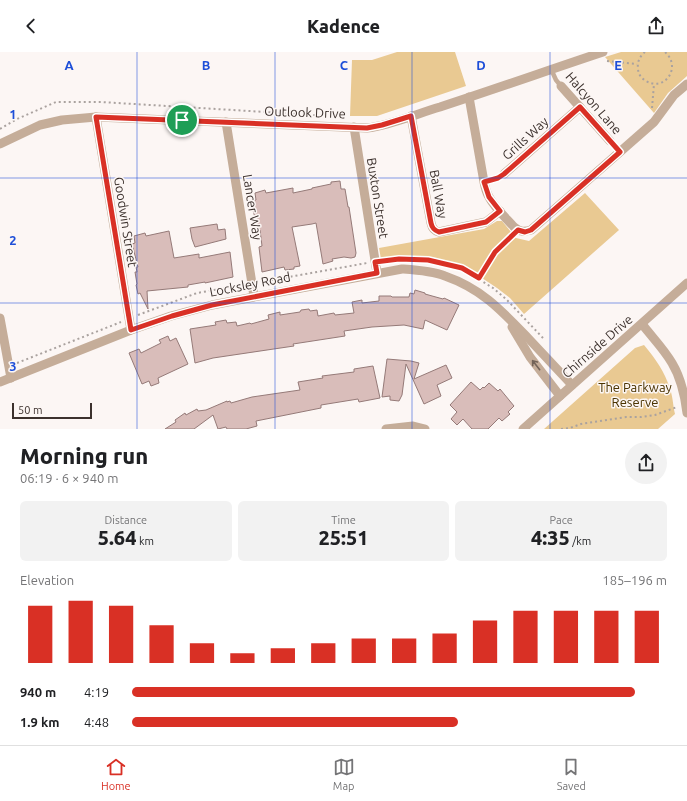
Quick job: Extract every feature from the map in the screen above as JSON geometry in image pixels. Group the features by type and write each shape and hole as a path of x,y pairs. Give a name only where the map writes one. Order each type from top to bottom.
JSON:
{"street":[{"name":"Outlook Drive","path":"0,144 40,125 62,120 96,117 367,128 411,116 551,69 604,56"},
{"path":"469,97 484,182 489,197 518,230 525,232 531,230 654,122 674,95 687,84"},
{"name":"Halcyon Lane","path":"561,86 610,141"},
{"name":"Grills Way","path":"504,174 580,107"},
{"name":"Ball Way","path":"411,116 433,228 439,232 486,222 500,211"},
{"name":"Goodwin Street","path":"96,117 131,330"},
{"name":"Lancer Way","path":"226,122 254,296"},
{"name":"Buxton Street","path":"354,127 377,273"},
{"name":"Locksley Road","path":"0,382 131,330 172,316 212,305 254,296 402,269 444,275 480,292 505,313 572,385"},
{"name":"Chirnside Drive","path":"523,429 687,283"},
{"name":"Locksley Road","path":"505,313 530,357 560,396"},
{"path":"0,318 11,378"},
{"path":"642,324 672,363 680,381 686,409"},
{"path":"386,429 413,426 425,429"}],"lane":[{"name":"Halcyon Lane","path":"551,69 556,80 561,86"},
{"name":"Halcyon Lane","path":"610,141 620,152"},
{"name":"Grills Way","path":"484,182 498,178 504,174"}],"path":[{"path":"645,52 642,54 637,64 638,70 643,80 654,84 665,81 672,72 671,60 665,52"},
{"path":"604,56 637,64"},
{"path":"652,111 654,84"},
{"path":"479,278 495,252 518,230"},
{"path":"8,366 197,293 375,262"},
{"path":"441,264 462,268 493,288 506,299 544,340"},
{"path":"561,429 570,428 581,424 626,417 641,417 686,409"}],"green space":[{"path":"397,52 455,52 466,86 377,116 350,116 352,60 372,60"},
{"path":"621,52 687,52 687,76 668,93 654,113 605,57"},
{"path":"585,193 619,230 524,314 510,298 497,288 479,276 458,266 428,258 406,257 381,259 379,248 484,229 497,221 502,221 516,238 529,241"},
{"name":"The Parkway Reserve","path":"644,345 656,360 668,383 675,414 658,429 544,429 635,348"}],"building":[{"path":"340,181 341,189 345,189 349,207 356,253 355,257 332,259 333,261 323,264 316,223 292,227 300,266 294,267 294,269 285,270 284,267 262,272 259,247 262,246 260,230 258,230 253,210 253,201 256,200 255,193 265,190 266,193 293,188 293,193 331,184 331,182"},
{"path":"217,224 218,230 225,229 226,239 195,247 190,228"},
{"path":"169,231 174,258 199,254 199,258 230,252 233,277 188,285 188,287 147,291 148,309 140,293 138,294 136,285 135,272 137,272 136,267 138,267 132,244 135,243 134,236 145,233 146,236"},
{"path":"415,290 443,299 444,298 459,305 447,330 425,320 423,329 404,325 344,331 345,336 293,344 294,346 213,358 195,363 190,329 216,325 215,322 226,320 227,323 236,322 237,326 251,324 269,319 268,315 280,312 280,315 309,309 310,311 317,310 318,316 334,313 335,315 354,313 352,302 362,300 362,303 379,301 379,296 409,297 410,293 414,294"},
{"path":"168,336 170,341 176,338 188,364 158,378 159,383 151,386 149,381 142,384 129,353 139,349 141,353 161,343 159,340"},
{"path":"387,359 419,363 414,379 446,365 452,378 437,385 441,396 424,404 406,364 402,395 399,401 390,400 390,396 382,397"},
{"path":"373,366 380,398 359,402 358,399 321,405 321,408 256,421 257,426 246,429 227,429 226,427 218,429 213,415 194,429 165,429 176,422 175,420 185,413 186,415 197,409 198,411 206,410 227,401 230,401 231,403 252,397 300,390 298,382 323,378 322,376 354,372 354,369"},
{"path":"471,382 480,390 489,383 498,391 500,389 514,406 508,412 510,414 502,421 499,418 488,429 472,429 463,419 457,425 451,419 457,412 450,405"}],"route":[{"path":"580,107 620,152 531,230 525,232 518,230 495,252 479,278 462,268 428,260 399,259 375,262 377,273 212,305 172,316 131,330 96,117 182,120 367,128 411,116 431,223 433,228 439,232 486,222 500,211 489,197 484,182 498,178 504,174 580,107"}]}
